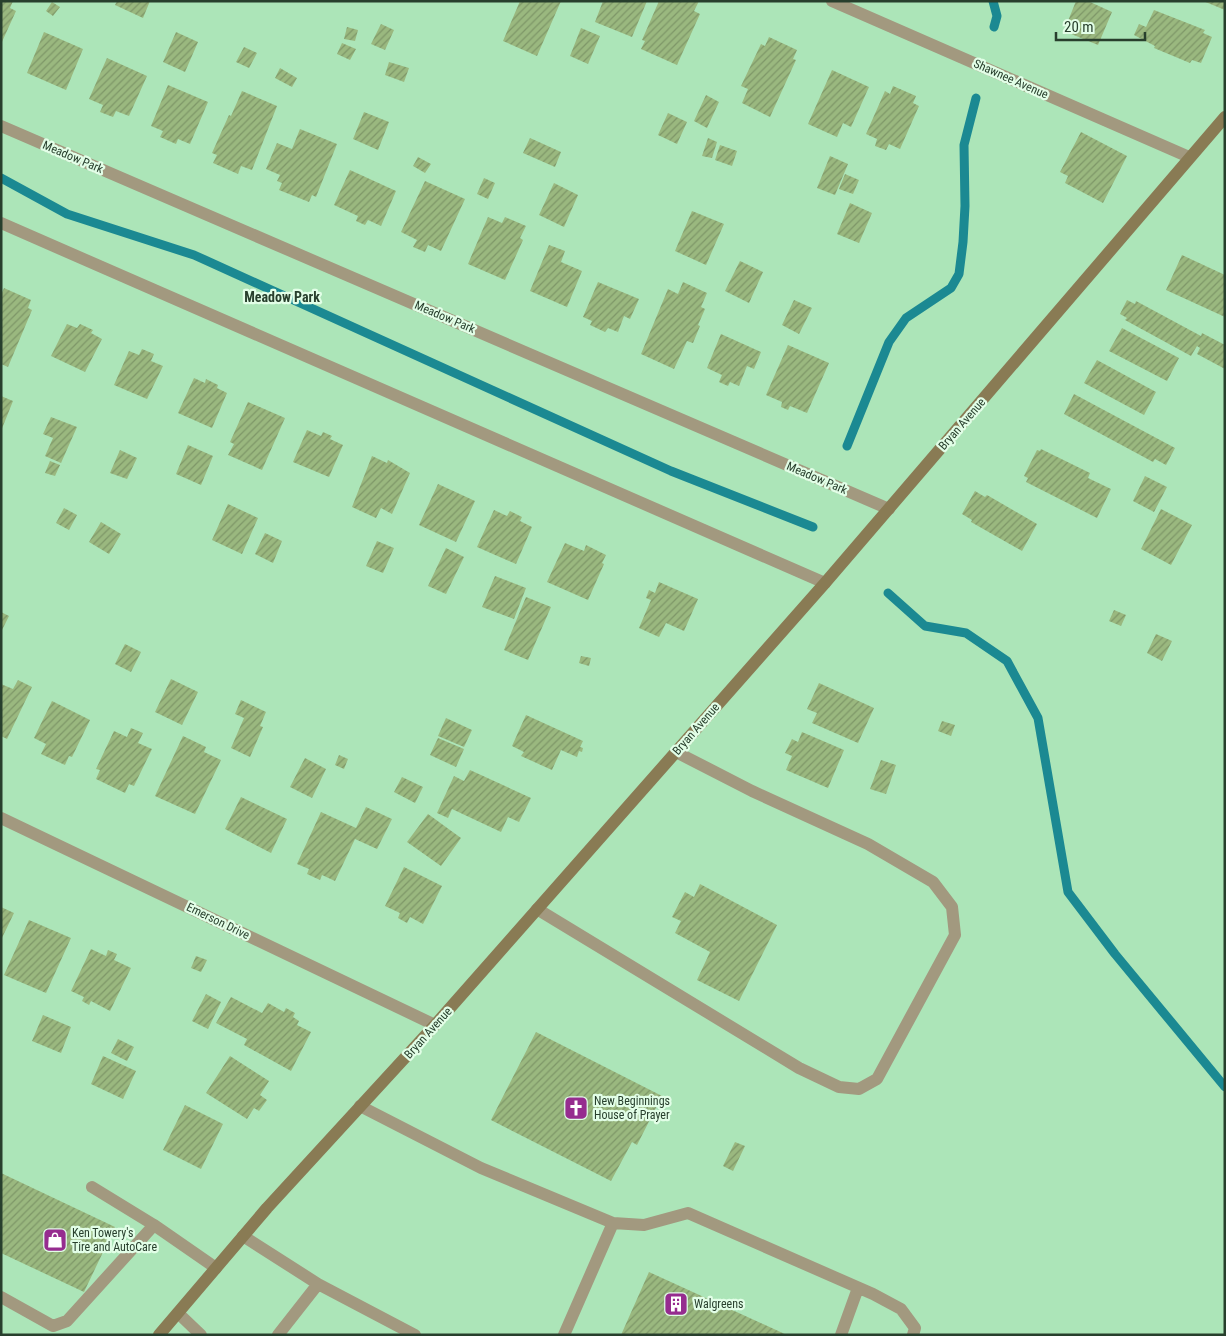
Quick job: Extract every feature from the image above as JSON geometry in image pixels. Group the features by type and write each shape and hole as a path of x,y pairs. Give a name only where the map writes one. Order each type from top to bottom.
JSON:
{"street":[{"name":"Shawnee Avenue","path":"832,1 1189,158"},
{"name":"Bryan Avenue","path":"159,1335 243,1236 435,1025 825,583 1225,117"},
{"name":"Meadow Park","path":"1,126 889,509"},
{"path":"1,223 825,583"},
{"path":"538,908 799,1068 839,1088 859,1089 877,1079 955,935 952,906 933,882 868,844 752,791 676,752"},
{"name":"Emerson Drive","path":"1,818 435,1025"},
{"path":"360,1106 481,1168 613,1223 630,1226 644,1225 663,1222 688,1213 858,1288 900,1309 915,1328 913,1335"},
{"path":"92,1188 154,1225 216,1268"},
{"path":"564,1335 613,1223"},
{"path":"1,1297 53,1326 61,1324 67,1321 154,1225"},
{"path":"243,1236 318,1284 415,1335"},
{"path":"278,1335 318,1284"},
{"path":"841,1335 858,1288"},
{"path":"178,1313 201,1335"}],"building":[{"path":"1,1 13,1 10,8 16,11 1,44"},
{"path":"117,1 150,1 143,18 115,5"},
{"path":"520,1 561,1 537,56 503,41"},
{"path":"603,1 647,1 632,37 595,22"},
{"path":"659,1 699,1 694,11 700,14 677,65 641,49 645,41 642,40"},
{"path":"1076,1 1088,1 1112,12 1098,45 1064,31"},
{"path":"1203,1 1225,1 1225,10"},
{"path":"52,2 60,7 53,16 46,11"},
{"path":"1154,10 1205,30 1203,33 1212,37 1201,63 1192,60 1190,63 1154,48 1155,46 1134,35 1139,24 1146,27"},
{"path":"381,24 394,30 385,50 371,44"},
{"path":"347,27 358,30 355,41 344,39"},
{"path":"581,28 600,36 588,64 570,56"},
{"path":"44,32 83,49 66,90 27,73"},
{"path":"176,32 198,42 185,72 163,62"},
{"path":"769,37 797,50 793,59 796,60 770,117 742,103 748,89 741,86 761,44 765,46"},
{"path":"342,43 356,49 350,60 337,54"},
{"path":"244,47 257,53 249,68 236,62"},
{"path":"107,58 147,76 129,116 116,111 113,117 100,112 103,105 89,99"},
{"path":"389,62 409,68 404,82 385,75"},
{"path":"280,68 297,78 292,87 275,78"},
{"path":"832,70 869,87 851,127 843,123 837,137 808,124"},
{"path":"168,85 208,102 190,144 178,139 176,144 160,137 163,131 151,126"},
{"path":"893,86 916,96 913,103 919,106 900,149 889,144 886,150 875,146 877,139 866,134 885,91 890,94"},
{"path":"242,91 277,106 252,170 241,166 238,174 213,163 217,155 212,153"},
{"path":"706,95 719,102 707,128 694,121"},
{"path":"364,112 389,122 378,150 353,139"},
{"path":"668,113 687,122 677,144 658,135"},
{"path":"300,129 337,144 316,197 312,195 309,202 279,190 282,183 277,181 280,175 266,169 277,143 292,149"},
{"path":"1081,132 1127,156 1103,203 1065,183 1068,176 1060,172"},
{"path":"530,138 561,152 555,167 523,153"},
{"path":"708,138 717,142 712,158 702,156"},
{"path":"720,145 737,151 732,166 715,160"},
{"path":"830,156 848,164 835,195 817,188"},
{"path":"418,157 431,164 425,173 413,166"},
{"path":"350,170 396,191 381,226 368,220 365,225 356,221 358,216 334,205"},
{"path":"845,174 859,180 853,194 839,189"},
{"path":"484,178 495,183 488,199 477,194"},
{"path":"425,181 465,199 441,251 428,245 425,252 413,247 417,240 401,232"},
{"path":"554,183 578,195 564,227 539,215"},
{"path":"850,203 872,213 859,243 837,234"},
{"path":"692,211 724,224 706,265 675,251"},
{"path":"488,217 502,223 505,217 526,226 520,238 523,240 505,280 468,264"},
{"path":"549,245 565,251 561,262 582,271 567,307 530,291"},
{"path":"1182,255 1225,275 1225,317 1166,290"},
{"path":"740,261 763,272 749,303 725,291"},
{"path":"598,282 639,299 630,319 624,316 618,332 608,328 605,332 590,325 592,321 583,317"},
{"path":"683,282 707,293 701,307 705,309 693,343 687,341 674,369 641,354 668,289 678,294"},
{"path":"4,288 31,300 28,308 32,310 8,367 1,364 1,295"},
{"path":"794,300 812,308 799,334 782,325"},
{"path":"1127,300 1135,304 1136,301 1201,336 1202,333 1225,345 1225,369 1197,354 1200,348 1197,346 1191,356 1125,320 1127,318 1120,314"},
{"path":"67,324 77,328 80,324 93,330 91,333 102,339 85,372 51,356"},
{"path":"1122,328 1179,358 1167,381 1109,351"},
{"path":"721,334 761,352 754,369 747,366 739,386 730,382 728,386 719,382 722,375 707,368"},
{"path":"788,345 829,363 807,413 790,406 788,410 781,407 782,402 766,395"},
{"path":"142,349 154,354 151,361 163,366 147,399 114,385 129,351 139,355"},
{"path":"1097,360 1156,392 1144,415 1084,383"},
{"path":"194,378 205,383 206,379 218,385 217,388 227,393 212,428 178,413"},
{"path":"1074,394 1175,448 1166,465 1155,459 1153,462 1064,414"},
{"path":"1,396 13,401 1,431"},
{"path":"248,402 285,418 262,470 228,455 234,444 230,442"},
{"path":"51,417 77,427 61,463 45,456 53,438 43,434"},
{"path":"307,430 321,436 323,432 332,436 330,439 343,445 329,477 293,462"},
{"path":"188,445 213,456 201,485 176,474"},
{"path":"1041,449 1090,473 1088,478 1111,489 1097,518 1026,482 1028,478 1024,476 1037,450 1040,451"},
{"path":"120,450 137,458 127,479 110,473"},
{"path":"372,456 387,463 388,460 410,473 392,514 381,508 376,518 352,507"},
{"path":"50,461 60,465 55,476 45,473"},
{"path":"1145,476 1167,487 1154,512 1133,501"},
{"path":"438,484 475,501 456,542 419,525"},
{"path":"975,491 985,497 987,495 1037,524 1022,551 971,522 972,520 962,514"},
{"path":"228,504 258,518 242,554 212,540"},
{"path":"64,508 77,515 69,530 56,523"},
{"path":"1161,509 1192,525 1171,565 1141,549"},
{"path":"494,510 507,516 510,511 522,517 520,521 532,527 516,564 477,547"},
{"path":"101,522 121,534 109,554 89,542"},
{"path":"265,533 282,541 273,563 255,554"},
{"path":"377,541 394,548 383,573 366,566"},
{"path":"565,543 584,551 586,545 606,555 588,600 547,582"},
{"path":"446,548 464,557 446,594 428,586"},
{"path":"495,576 526,588 514,619 482,607"},
{"path":"659,582 698,599 684,631 666,623 659,637 639,628 651,600 646,598 649,590 655,593"},
{"path":"526,597 551,607 528,660 504,650"},
{"path":"1114,610 1126,615 1121,626 1109,621"},
{"path":"1,612 9,616 1,632"},
{"path":"1156,634 1172,641 1162,661 1147,653"},
{"path":"125,644 141,652 131,672 115,664"},
{"path":"581,656 591,658 589,666 579,663"},
{"path":"171,679 198,692 182,725 155,712"},
{"path":"18,680 32,687 7,739 1,736 1,684 13,689"},
{"path":"819,683 874,708 858,743 812,723 817,713 807,709"},
{"path":"241,700 266,712 260,726 263,727 250,757 231,748 244,718 235,714"},
{"path":"52,701 90,720 72,757 69,756 65,765 41,754 46,744 34,738"},
{"path":"526,715 583,741 580,747 583,748 582,752 579,751 577,757 561,750 552,770 521,756 524,752 512,746"},
{"path":"446,718 472,730 464,747 438,736"},
{"path":"942,721 955,725 951,736 938,731"},
{"path":"131,728 143,733 138,743 152,749 134,786 129,784 125,793 96,779 100,770 96,769 114,731 127,737"},
{"path":"802,732 844,750 828,788 786,770 792,756 785,753 792,739 798,742"},
{"path":"183,736 206,747 204,752 221,760 195,814 155,796"},
{"path":"438,738 464,749 456,767 430,755"},
{"path":"339,755 348,759 344,769 335,765"},
{"path":"305,758 326,769 312,798 290,787"},
{"path":"881,760 896,765 886,794 870,789"},
{"path":"470,770 531,798 519,822 508,817 501,832 452,809 448,818 437,813 454,776 464,781"},
{"path":"402,777 423,787 415,803 394,792"},
{"path":"241,797 287,819 271,853 225,829"},
{"path":"366,807 392,819 377,849 355,839 335,881 322,875 320,880 307,874 309,869 297,864 321,812 356,828"},
{"path":"428,814 461,838 441,866 407,842"},
{"path":"404,867 442,886 423,924 410,917 407,923 398,918 400,913 385,906"},
{"path":"700,884 777,925 739,1001 697,980 710,952 675,933 681,921 672,917 685,892 694,897"},
{"path":"1,907 14,913 1,940"},
{"path":"29,920 71,938 46,993 4,975"},
{"path":"91,949 106,956 108,950 117,954 114,960 131,968 110,1011 91,1001 89,1005 82,1001 84,997 71,991"},
{"path":"196,956 207,960 201,972 191,968"},
{"path":"206,994 221,1002 208,1029 192,1021"},
{"path":"231,997 262,1013 268,1003 284,1012 286,1008 295,1013 293,1017 299,1021 297,1025 311,1032 291,1071 244,1045 247,1039 216,1023"},
{"path":"43,1015 71,1027 61,1053 32,1041"},
{"name":"New Beginnings House of Prayer","path":"536,1032 662,1096 637,1145 632,1142 611,1181 491,1120"},
{"path":"118,1039 134,1047 127,1061 111,1053"},
{"path":"103,1056 136,1071 123,1099 91,1084"},
{"path":"230,1056 269,1081 260,1095 267,1100 259,1111 254,1108 247,1119 206,1093"},
{"path":"185,1105 223,1124 201,1169 163,1150"},
{"path":"735,1142 745,1146 733,1171 723,1166"},
{"name":"Ken Towery's Tire and AutoCare","path":"1,1173 115,1227 84,1292 1,1253"},
{"name":"Walgreens","path":"649,1272 787,1335 621,1335"}],"waterway":[{"path":"993,1 997,16 994,27"},
{"path":"847,446 889,342 906,318 951,288 959,274 965,206 964,145 976,98"},
{"path":"1,178 67,214 194,255 671,471 813,527"},
{"path":"888,593 925,626 966,633 1007,661 1038,718 1068,892 1115,954 1225,1087"}],"place":[{"name":"New Beginnings House of Prayer","path":"576,1108"},
{"name":"Ken Towery's Tire and AutoCare","path":"55,1240"},
{"name":"Walgreens","path":"676,1304"}],"district":[{"name":"Meadow Park","path":"282,297"}]}
